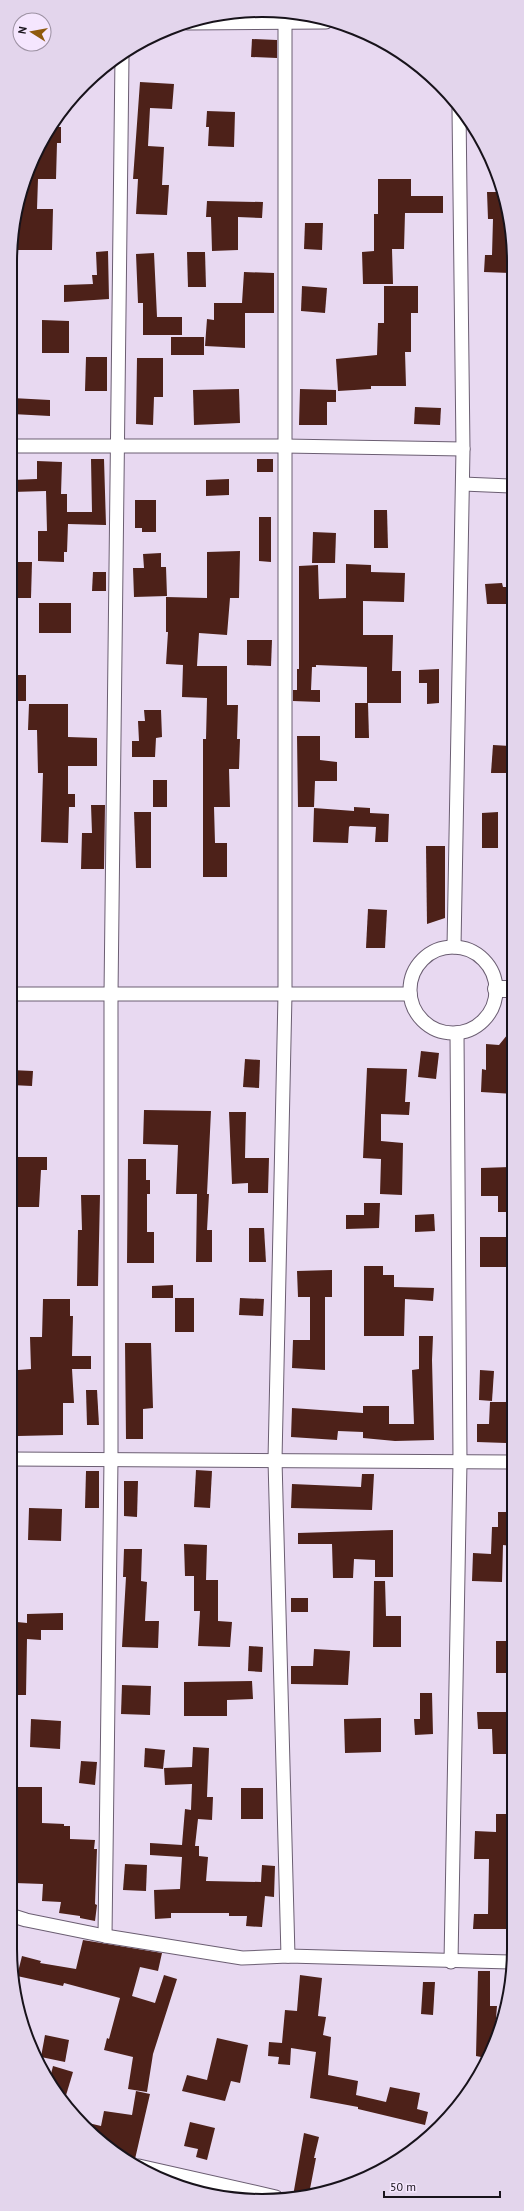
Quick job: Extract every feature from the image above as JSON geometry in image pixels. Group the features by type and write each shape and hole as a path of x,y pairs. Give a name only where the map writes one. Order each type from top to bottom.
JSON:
{"street":[{"path":"219,21 273,18"},
{"path":"285,18 284,994 275,1460 288,1956"},
{"path":"105,1936 111,1459 111,994 122,61"},
{"path":"454,947 463,484 459,117"},
{"path":"17,446 284,446 463,449"},
{"path":"463,484 507,486"},
{"path":"454,947 470,950 484,959 495,978 504,989 495,1000 485,1019 467,1031 457,1033 438,1030 422,1020 416,1012 410,994 413,973 425,957 444,948 454,947"},
{"path":"17,994 410,994"},
{"path":"451,1962 460,1462 457,1033"},
{"path":"17,1459 507,1462"},
{"path":"17,1917 105,1936 242,1958 288,1956 451,1962 506,1962"},
{"path":"156,2170 263,2194"}],"building":[{"path":"252,39 277,40 277,58 251,57"},
{"path":"140,82 174,84 172,109 150,108 148,146 164,147 162,185 169,185 167,215 136,214 138,179 133,179"},
{"path":"207,111 235,112 234,147 208,146 209,127 206,127"},
{"path":"57,127 61,127 61,143 57,143 56,179 38,179 37,209 53,209 52,250 18,250 25,199 30,183 50,139"},
{"path":"378,179 411,179 411,196 443,196 443,213 405,213 404,249 392,249 393,284 363,284 362,252 374,251 374,214 378,214"},
{"path":"487,192 497,192 505,230 507,273 484,272 485,255 492,255 493,219 488,219"},
{"path":"207,201 263,202 262,218 238,217 238,250 212,251 211,217 206,217"},
{"path":"305,223 323,223 322,250 304,249"},
{"path":"108,251 109,299 64,302 64,285 93,284 92,275 97,275 96,252"},
{"path":"187,252 205,252 206,287 188,287"},
{"path":"154,253 157,317 182,317 182,335 143,335 143,303 138,303 136,254"},
{"path":"244,272 274,273 274,313 245,313 245,348 205,346 207,319 214,320 214,303 242,303"},
{"path":"302,286 327,288 325,313 301,311"},
{"path":"384,286 418,286 418,313 411,313 411,352 405,352 406,386 371,386 371,389 338,391 336,359 377,355 378,323 384,323"},
{"path":"42,320 69,321 69,353 42,353"},
{"path":"171,337 204,337 204,355 171,355"},
{"path":"86,357 107,357 107,391 85,391"},
{"path":"137,358 163,358 163,397 154,397 153,425 136,424"},
{"path":"239,389 240,423 194,425 193,390"},
{"path":"300,389 336,390 336,402 327,402 327,425 299,425"},
{"path":"17,398 50,400 50,416 17,414"},
{"path":"415,407 441,408 440,425 414,424"},
{"path":"91,459 104,459 106,525 68,524 67,552 64,552 64,562 38,561 38,531 47,531 46,491 17,492 17,480 37,479 37,461 62,462 61,494 67,494 67,512 92,512"},
{"path":"257,459 273,459 273,472 257,472"},
{"path":"229,479 229,495 206,496 206,480"},
{"path":"135,500 156,500 156,532 142,532 142,528 135,528"},
{"path":"374,510 387,510 388,548 374,548"},
{"path":"259,517 271,517 271,562 259,561"},
{"path":"313,532 336,533 335,563 312,563"},
{"path":"240,551 239,598 230,598 227,635 199,633 197,666 227,666 227,705 238,705 237,739 240,739 239,769 229,769 230,807 214,807 215,843 227,843 227,877 203,877 203,739 206,739 207,698 182,697 183,665 166,664 168,632 166,632 166,597 207,598 207,552"},
{"path":"161,553 161,567 166,567 167,596 134,597 133,568 144,568 143,554"},
{"path":"17,562 32,562 31,598 17,598"},
{"path":"346,564 371,565 371,572 405,573 404,602 363,601 363,635 393,635 392,671 401,671 401,703 367,703 367,667 316,665 316,667 312,667 311,690 320,690 320,702 293,701 293,690 297,690 297,669 299,669 299,566 318,565 319,599 346,598"},
{"path":"93,572 106,572 106,591 92,591"},
{"path":"502,583 503,587 507,587 507,604 487,604 485,584"},
{"path":"39,603 71,603 71,633 39,633"},
{"path":"247,640 272,640 271,666 247,665"},
{"path":"439,669 439,703 427,704 427,683 419,683 419,670"},
{"path":"17,675 26,675 26,701 17,701"},
{"path":"355,703 368,703 369,738 355,738"},
{"path":"29,704 68,704 68,737 97,738 97,766 68,766 68,794 75,794 75,807 69,807 68,843 41,842 43,773 38,773 37,730 28,730"},
{"path":"144,710 161,710 162,737 156,738 155,757 132,757 132,741 139,741 138,721 145,721"},
{"path":"297,736 320,736 320,760 337,762 337,781 315,781 314,807 298,807"},
{"path":"493,745 507,746 507,773 491,773"},
{"path":"153,780 167,780 167,807 153,807"},
{"path":"91,805 105,805 104,869 81,869 82,833 92,833"},
{"path":"354,807 370,808 370,813 389,814 388,842 375,842 376,827 350,826 348,843 313,842 314,808 354,811"},
{"path":"134,812 151,812 151,868 136,868"},
{"path":"498,812 498,848 482,848 482,813"},
{"path":"426,846 445,846 445,918 427,924"},
{"path":"368,909 387,910 385,948 366,948"},
{"path":"507,1035 507,1094 481,1092 482,1069 486,1070 486,1044 499,1045"},
{"path":"421,1051 439,1053 436,1079 418,1077"},
{"path":"245,1059 260,1060 259,1088 243,1087"},
{"path":"367,1068 407,1069 405,1102 410,1102 409,1115 381,1114 381,1141 403,1143 402,1195 380,1194 381,1159 363,1158"},
{"path":"17,1070 33,1071 32,1086 17,1085"},
{"path":"144,1110 211,1111 207,1194 176,1194 178,1145 143,1144"},
{"path":"229,1112 246,1112 245,1158 269,1158 268,1193 248,1193 248,1183 232,1184"},
{"path":"17,1157 47,1157 47,1170 41,1170 39,1207 17,1207"},
{"path":"128,1159 146,1159 146,1180 150,1180 150,1194 147,1194 147,1232 154,1232 154,1263 127,1263"},
{"path":"507,1167 507,1212 498,1212 498,1196 481,1196 481,1168"},
{"path":"197,1194 209,1194 207,1230 212,1230 212,1262 196,1262"},
{"path":"81,1195 100,1195 98,1286 77,1286 78,1230 82,1230"},
{"path":"364,1203 380,1203 379,1228 346,1229 346,1215 364,1215"},
{"path":"434,1214 435,1231 415,1232 415,1215"},
{"path":"249,1228 264,1228 266,1262 249,1262"},
{"path":"480,1237 506,1237 507,1267 480,1267"},
{"path":"364,1266 383,1266 383,1275 394,1275 394,1287 434,1288 433,1301 405,1299 404,1336 364,1336"},
{"path":"332,1270 332,1297 325,1297 325,1370 292,1368 293,1340 310,1340 310,1297 298,1297 297,1271"},
{"path":"173,1285 173,1298 152,1298 152,1286"},
{"path":"175,1298 194,1298 194,1332 175,1332"},
{"path":"240,1298 264,1299 263,1316 239,1315"},
{"path":"43,1299 70,1299 70,1316 73,1316 72,1356 91,1356 91,1369 72,1369 74,1403 63,1403 63,1435 18,1436 18,1370 31,1369 30,1337 42,1337"},
{"path":"419,1336 433,1336 432,1360 434,1440 395,1441 363,1438 363,1432 338,1431 337,1440 291,1437 292,1408 363,1413 363,1406 389,1406 389,1424 414,1424 412,1370 419,1369"},
{"path":"125,1343 151,1343 153,1408 143,1409 143,1439 126,1439"},
{"path":"480,1370 494,1371 492,1401 479,1400"},
{"path":"86,1390 97,1390 99,1425 87,1425"},
{"path":"490,1402 507,1402 506,1443 477,1442 477,1424 489,1424"},
{"path":"196,1470 212,1471 210,1508 194,1507"},
{"path":"86,1471 99,1471 99,1508 85,1508"},
{"path":"362,1474 374,1474 372,1510 291,1508 292,1484 361,1487"},
{"path":"124,1481 138,1481 137,1517 124,1516"},
{"path":"29,1508 62,1509 61,1541 28,1540"},
{"path":"498,1512 507,1512 507,1545 503,1545 502,1582 472,1581 473,1553 491,1554 492,1527 498,1527"},
{"path":"393,1530 393,1577 375,1577 375,1560 354,1559 353,1578 333,1578 332,1544 298,1544 298,1533"},
{"path":"184,1544 207,1545 206,1580 218,1580 218,1621 232,1622 230,1647 198,1646 200,1611 194,1611 194,1576 185,1576"},
{"path":"124,1549 142,1549 141,1581 147,1582 145,1621 159,1621 158,1648 122,1647 126,1577 123,1577"},
{"path":"374,1581 385,1581 386,1616 401,1616 401,1647 373,1647"},
{"path":"291,1598 308,1598 308,1612 291,1612"},
{"path":"63,1613 63,1630 41,1630 41,1640 27,1639 26,1695 17,1695 17,1622 27,1623 27,1614"},
{"path":"496,1641 507,1641 507,1673 496,1673"},
{"path":"249,1646 263,1647 262,1672 248,1671"},
{"path":"314,1649 350,1651 348,1685 291,1684 291,1666 313,1666"},
{"path":"252,1681 253,1699 227,1700 227,1716 184,1716 184,1682"},
{"path":"122,1685 151,1686 150,1715 121,1714"},
{"path":"420,1693 432,1693 433,1734 415,1735 414,1719 420,1719"},
{"path":"477,1712 507,1712 507,1754 493,1754 492,1729 478,1729"},
{"path":"381,1718 381,1752 345,1753 344,1719"},
{"path":"31,1719 61,1721 60,1749 30,1747"},
{"path":"193,1747 209,1748 207,1797 213,1797 212,1820 198,1819 195,1846 199,1846 199,1856 208,1857 206,1881 261,1882 262,1865 275,1866 274,1897 265,1896 262,1927 246,1926 247,1916 229,1916 229,1913 171,1913 171,1918 155,1919 154,1890 180,1889 182,1857 150,1855 150,1843 182,1845 185,1809 191,1810 192,1784 165,1785 164,1768 192,1767"},
{"path":"145,1748 165,1750 163,1769 144,1767"},
{"path":"81,1761 97,1762 95,1785 79,1783"},
{"path":"17,1787 42,1787 42,1823 64,1824 64,1826 70,1826 70,1839 95,1840 94,1849 97,1849 95,1904 97,1905 95,1921 80,1918 80,1916 59,1913 61,1902 42,1901 43,1884 17,1883"},
{"path":"241,1788 263,1788 263,1819 241,1819"},
{"path":"496,1814 507,1814 507,1929 473,1929 474,1914 488,1914 489,1859 474,1859 475,1831 496,1832"},
{"path":"125,1864 147,1865 146,1891 123,1890"},
{"path":"83,1940 162,1953 158,1971 140,1967 132,1996 155,2003 164,1975 177,1979 153,2054 147,2092 128,2089 133,2057 104,2050 107,2038 109,2039 120,1998 64,1983 63,1986 19,1976 18,1971 22,1956 41,1961 40,1963 76,1969"},
{"path":"478,1971 490,1971 490,2006 497,2006 496,2023 482,2057 476,2056"},
{"path":"300,1975 322,1978 318,2016 326,2017 323,2035 331,2037 328,2075 358,2081 356,2095 386,2102 390,2087 420,2093 417,2109 428,2112 425,2125 358,2109 358,2107 310,2098 316,2052 291,2048 290,2065 278,2064 279,2057 268,2056 269,2042 282,2043 285,2010 297,2011"},
{"path":"423,1982 435,1982 433,2015 421,2014"},
{"path":"45,2035 69,2040 65,2062 42,2057"},
{"path":"217,2038 248,2045 240,2083 231,2081 225,2101 182,2091 187,2075 207,2080"},
{"path":"53,2066 73,2072 66,2095 58,2085 51,2074"},
{"path":"136,2091 150,2094 135,2159 100,2133 90,2124 101,2126 104,2111 132,2115"},
{"path":"190,2122 215,2128 207,2160 196,2157 198,2149 184,2146"},
{"path":"304,2133 319,2137 314,2158 316,2158 310,2189 294,2192"}]}
